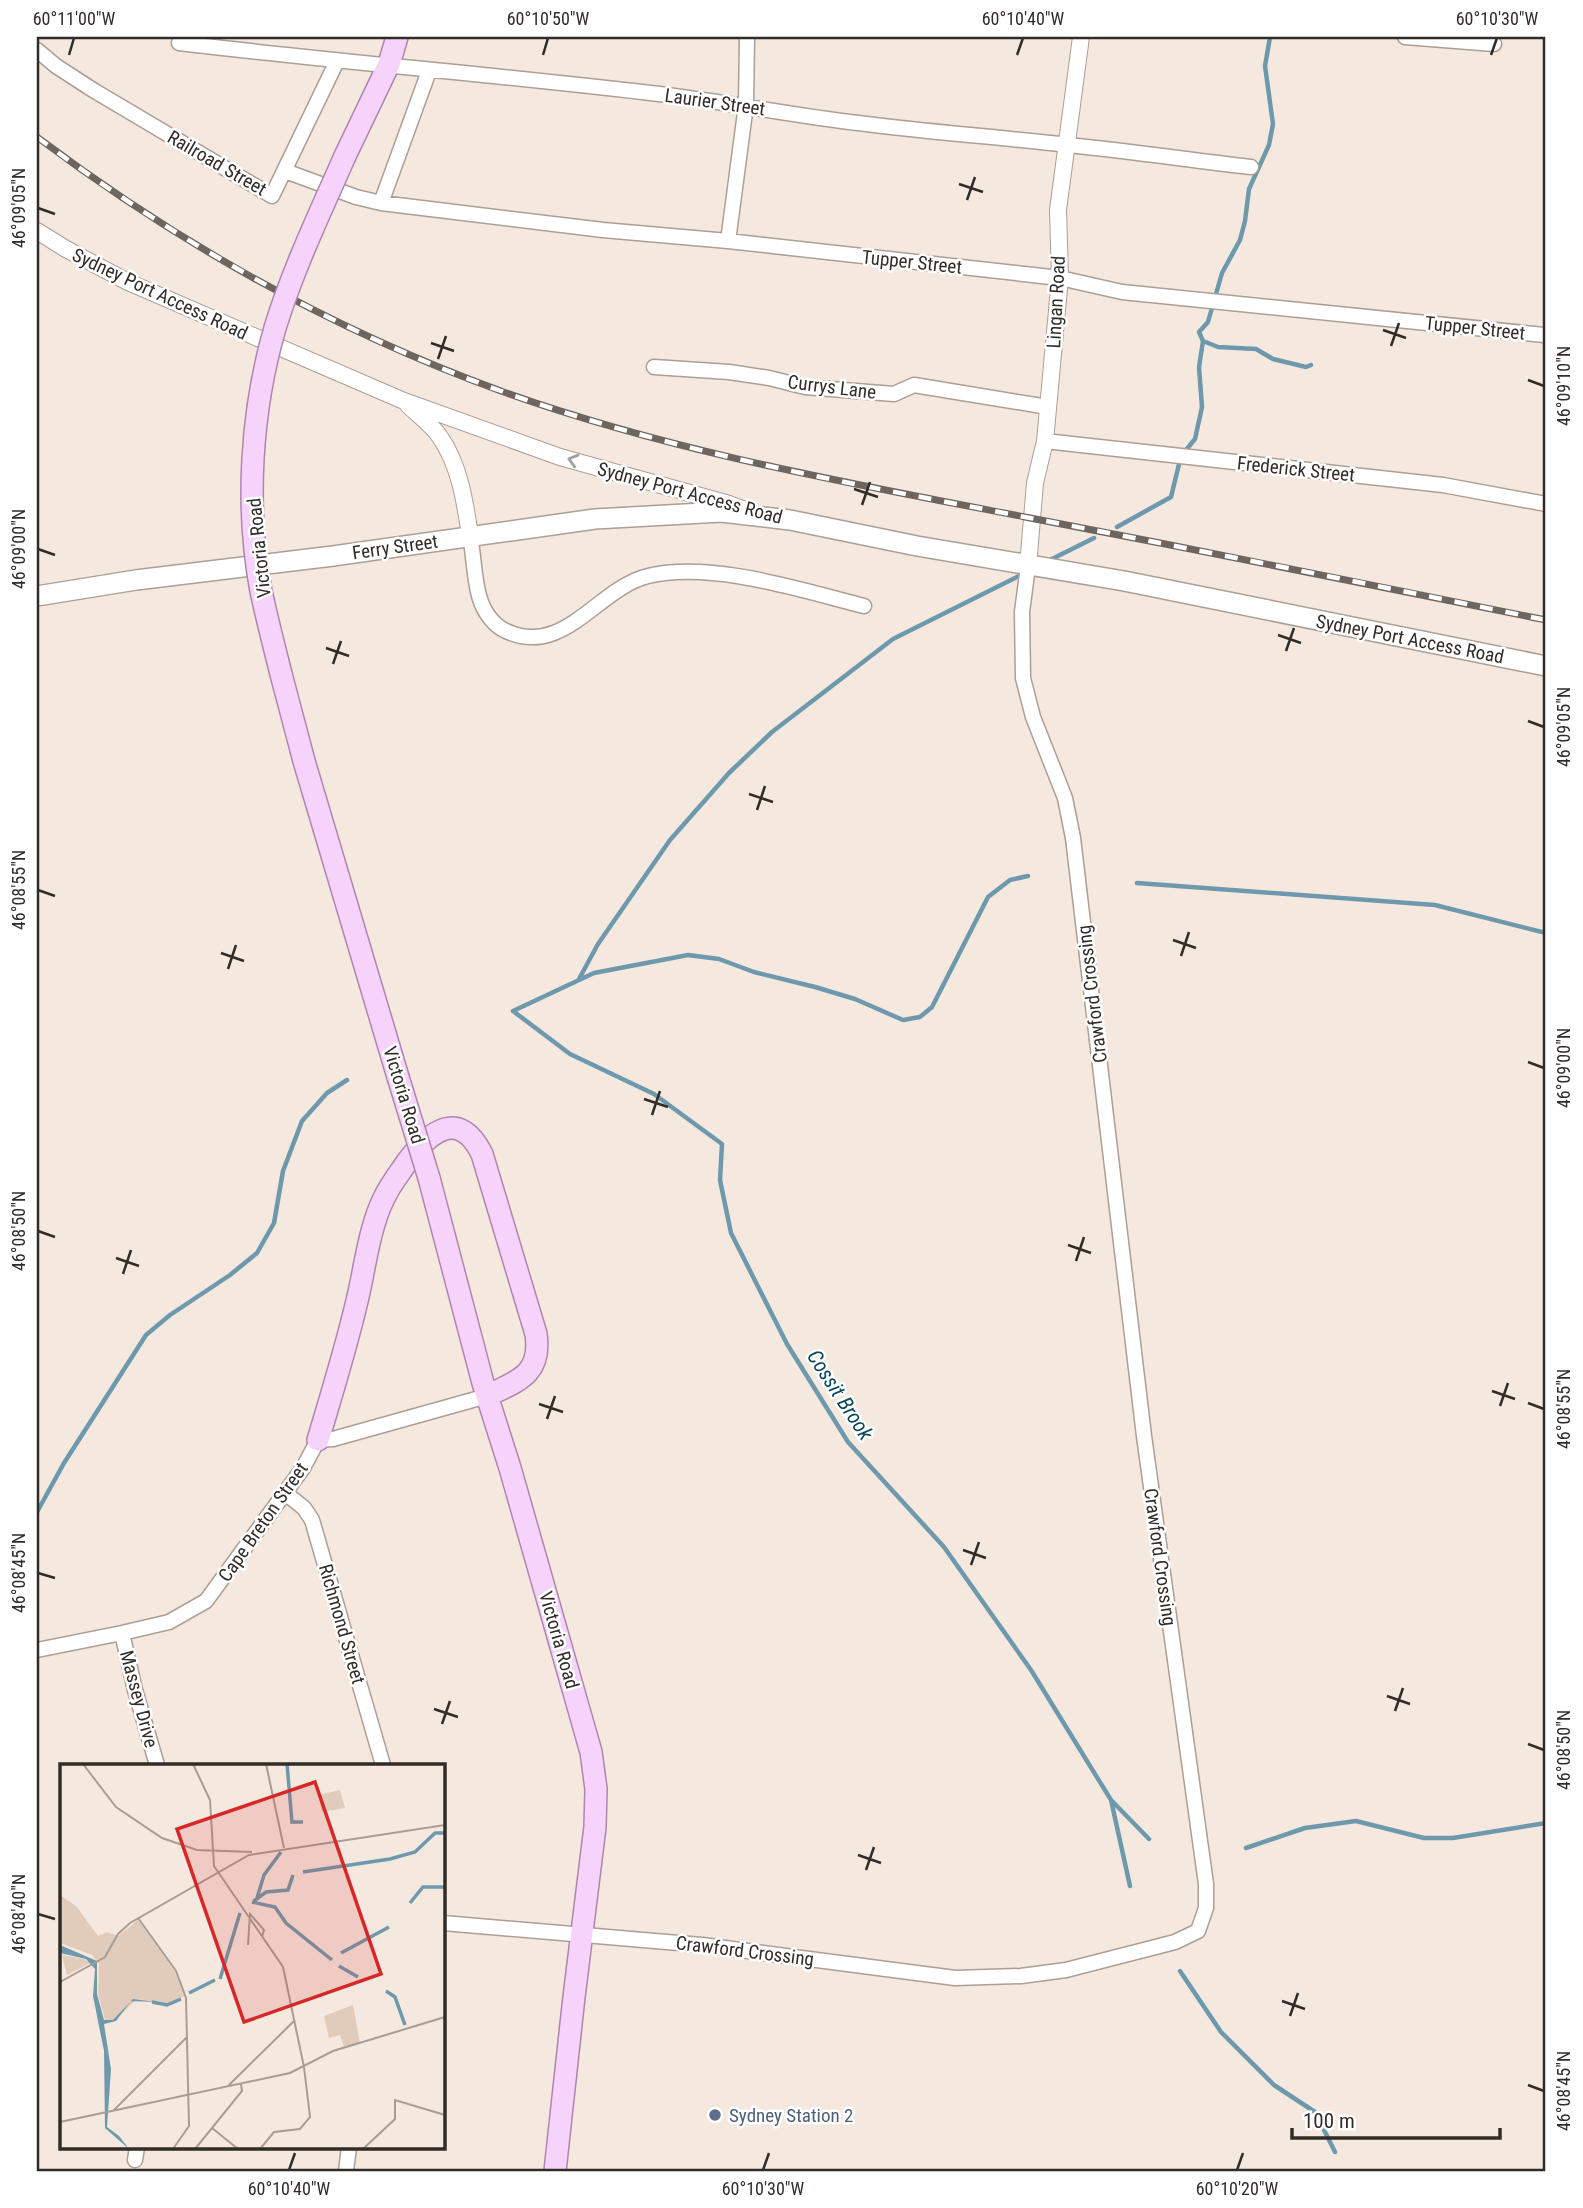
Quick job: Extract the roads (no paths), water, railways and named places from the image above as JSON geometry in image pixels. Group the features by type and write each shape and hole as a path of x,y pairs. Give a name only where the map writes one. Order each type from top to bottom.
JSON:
{"main road":[{"name":"Victoria Road","path":"397,37 389,64 345,156 302,256 275,329 258,414 254,458 255,545 261,589 304,761 429,1178 487,1396 591,1752 596,1789 595,1827 555,2171"},
{"name":"Ferry Street","path":"37,596 595,519 721,512 755,515"},
{"name":"Sydney Port Access Road","path":"755,515 1028,566 1124,581 1546,666"},
{"path":"318,1440 347,1343 383,1198 425,1140 434,1132 447,1128 459,1129 469,1134 482,1154 538,1345 537,1357 531,1370 487,1396"}],"street":[{"path":"729,241 746,105 747,37"},
{"name":"Lingan Road","path":"1028,566 1035,483 1045,441 1060,278 1058,210 1081,37"},
{"path":"1405,37 1494,44"},
{"name":"Laurier Street","path":"179,43 657,94 854,123 1066,144 1251,167"},
{"name":"Railroad Street","path":"37,50 93,90 272,196 337,61"},
{"path":"381,203 429,71"},
{"name":"Tupper Street","path":"285,171 356,197 381,203 603,230 729,241 1060,278 1122,292 1544,335"},
{"name":"Sydney Port Access Road","path":"37,231 66,250 128,282 404,401 560,457 729,503 755,515"},
{"name":"Currys Lane","path":"654,367 729,372 769,377 805,387 894,394 915,384 1048,407"},
{"path":"404,401 439,435 448,451 465,498 480,599 488,616 501,629 520,637 535,639 571,625 621,589 646,577 672,573 706,573 756,580 863,606"},
{"name":"Frederick Street","path":"1045,441 1443,485 1546,504"},
{"name":"Crawford Crossing","path":"444,1923 715,1947 955,1978 1021,1976 1066,1970 1175,1942 1198,1931 1206,1908 1206,1884 1144,1436 1073,838 1065,798 1033,717 1023,678 1022,612 1028,566"},
{"path":"318,1440 333,1439 487,1396"},
{"name":"Cape Breton Street","path":"37,1650 169,1622 206,1601 303,1468 318,1440"},
{"name":"Richmond Street","path":"284,1492 304,1508 312,1520 383,1764"},
{"name":"Massey Drive","path":"122,1633 157,1764"},
{"path":"346,2171 349,2148"}],"waterway":[{"path":"1270,37 1265,66 1273,124 1269,145 1249,189 1240,240 1222,273 1208,322 1199,332 1203,341 1218,347 1256,349 1273,359 1306,367 1311,365"},
{"path":"1117,527 1171,497 1181,456 1195,439 1202,407 1199,367 1203,341"},
{"path":"1048,561 1094,538"},
{"path":"579,979 598,944 670,840 729,773 772,732 893,639 1025,573"},
{"name":"Cossit Brook","path":"1028,876 1010,880 988,897 932,1007 920,1017 903,1020 855,999 754,972 719,959 688,955 594,973 513,1011 570,1054 654,1094 722,1144 720,1180 731,1233 787,1344 848,1442 944,1547 1031,1670 1111,1800 1130,1886"},
{"path":"1137,883 1435,905 1546,933"},
{"path":"37,1512 64,1463 146,1335 257,1253 274,1223 283,1171 302,1121 327,1093 347,1080"},
{"path":"1113,1802 1149,1839"},
{"path":"1246,1848 1305,1828 1356,1821 1424,1838 1453,1838 1546,1823"},
{"name":"Cossit Brook","path":"1180,1971 1221,2032 1274,2085 1315,2112 1335,2152"}],"railway":[{"path":"37,137 91,176 202,248 318,312 439,367 565,413 695,449 827,478 1546,620"}],"place":[{"name":"Sydney Station 2","path":"715,2115"}]}
